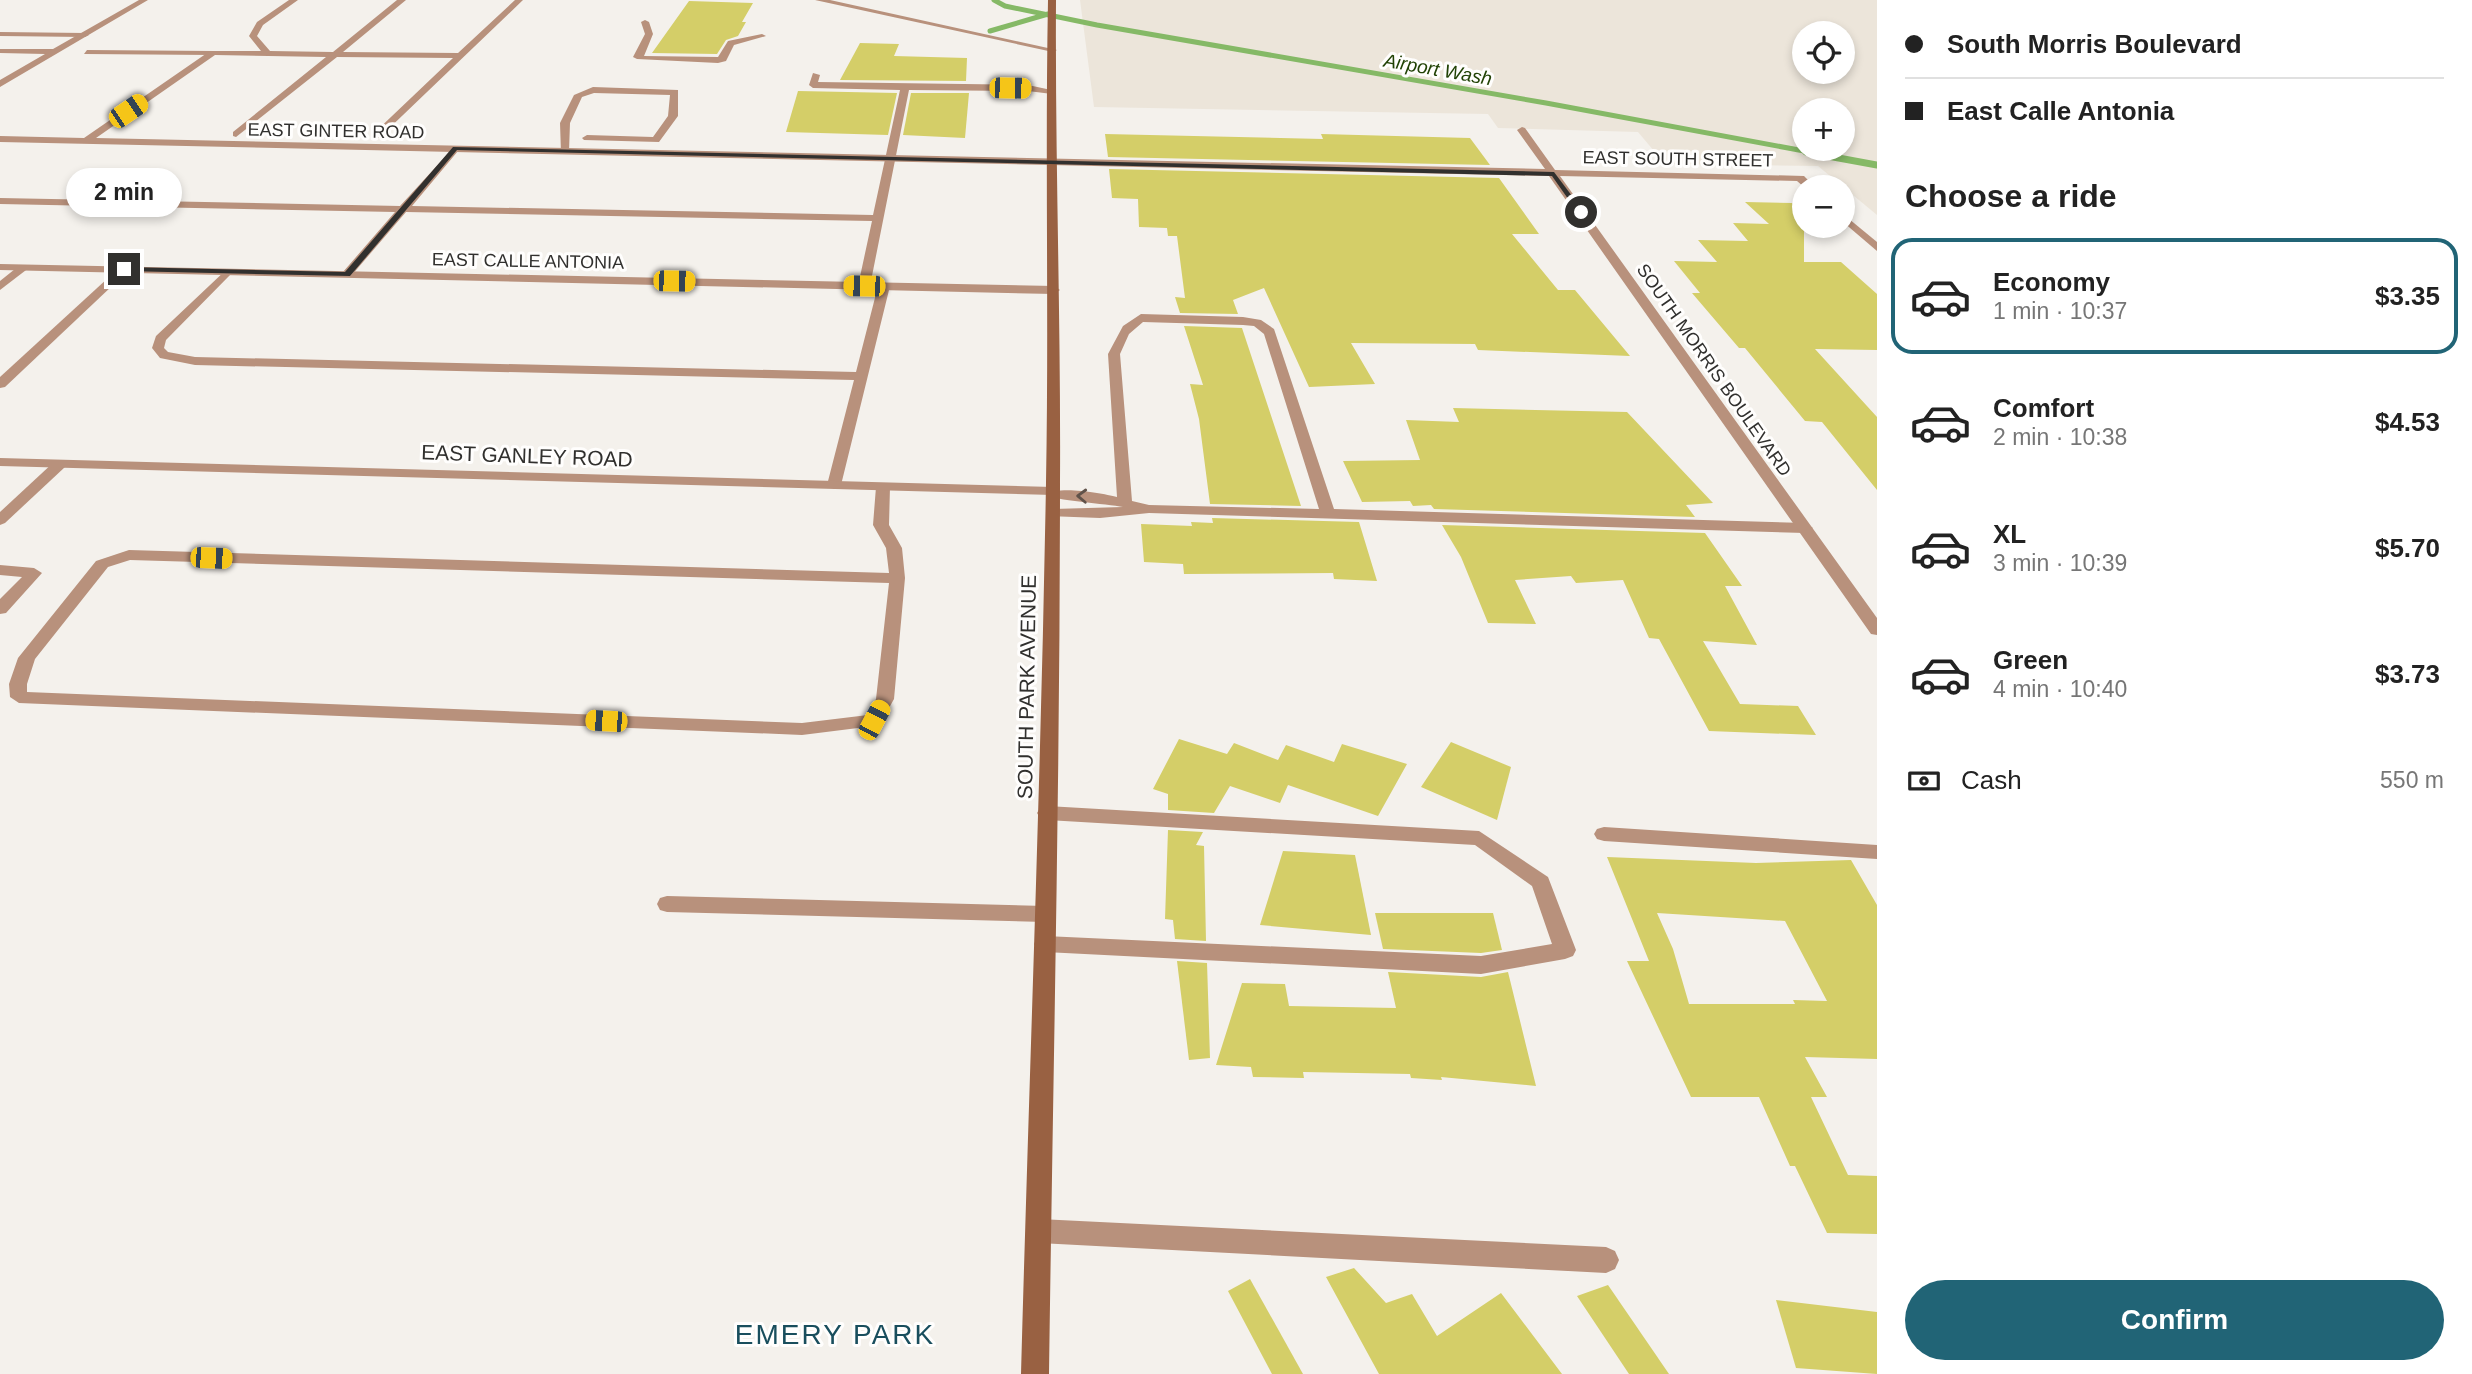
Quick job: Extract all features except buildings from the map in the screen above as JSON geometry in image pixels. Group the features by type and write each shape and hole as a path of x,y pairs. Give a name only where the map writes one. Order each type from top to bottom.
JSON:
{"main road":[{"name":"SOUTH PARK AVENUE","path":"1035,1374 1053,500 1054,290 1050,162 1052,3"}],"street":[{"path":"0,84 144,0"},
{"path":"267,53 253,36 260,24 294,0"},
{"path":"236,134 402,0"},
{"path":"376,136 519,0"},
{"path":"818,0 1053,43"},
{"path":"645,22 649,34 637,57 718,60 723,59 731,43 762,36"},
{"path":"0,34 85,35"},
{"path":"0,51 55,52"},
{"path":"87,52 461,56"},
{"path":"86,141 214,53"},
{"path":"816,75 813,85 1028,88 1052,92"},
{"path":"864,286 905,87"},
{"path":"564,151 565,123 578,95 593,90 675,92 673,116 656,139 587,138"},
{"name":"SOUTH MORRIS BOULEVARD","path":"1522,130 1877,630"},
{"name":"EAST GINTER ROAD","path":"0,139 1050,162"},
{"path":"347,274 455,149"},
{"name":"EAST SOUTH STREET","path":"1050,162 1792,178"},
{"path":"0,201 878,219"},
{"path":"1855,228 1877,248"},
{"name":"EAST CALLE ANTONIA","path":"0,267 1054,290"},
{"path":"0,287 24,267"},
{"path":"0,384 124,269"},
{"path":"228,272 160,340 158,348 164,355 206,362 862,376"},
{"path":"834,485 884,286"},
{"path":"1125,503 1114,354 1128,325 1141,318 1243,321 1257,323 1270,332 1328,513"},
{"name":"EAST GANLEY ROAD","path":"0,462 883,486 1053,500"},
{"path":"0,520 60,464"},
{"path":"883,486 881,525 894,548 897,578 885,699 874,720 802,729 19,697 18,684 27,658 102,564 129,555 897,578"},
{"path":"1053,500 1098,497 1149,509"},
{"path":"1053,500 1100,514 1149,509 1805,528"},
{"path":"0,570 34,573 0,609"},
{"path":"1045,944 1481,965 1565,950 1541,882 1479,838 1047,813"},
{"path":"1604,834 1877,852"},
{"path":"667,904 1045,914"},
{"path":"1039,1231 1606,1261"}],"shaded area":[{"path":"1080,0 1877,0 1877,215 1855,197 1855,175 1829,175 1818,166 1665,164 1638,132 1498,128 1488,114 1094,107"}],"waterway":[{"name":"Airport Wash","path":"994,0 1005,6 1046,15"},
{"path":"990,31 1046,15"},
{"name":"Airport Wash","path":"1046,15 1792,149"},
{"name":"Airport Wash","path":"1855,161 1877,165"}],"district":[{"name":"EMERY PARK","path":"835,1334"}],"route":[{"path":"124,269 347,274 455,149 1554,174 1581,212"}]}
